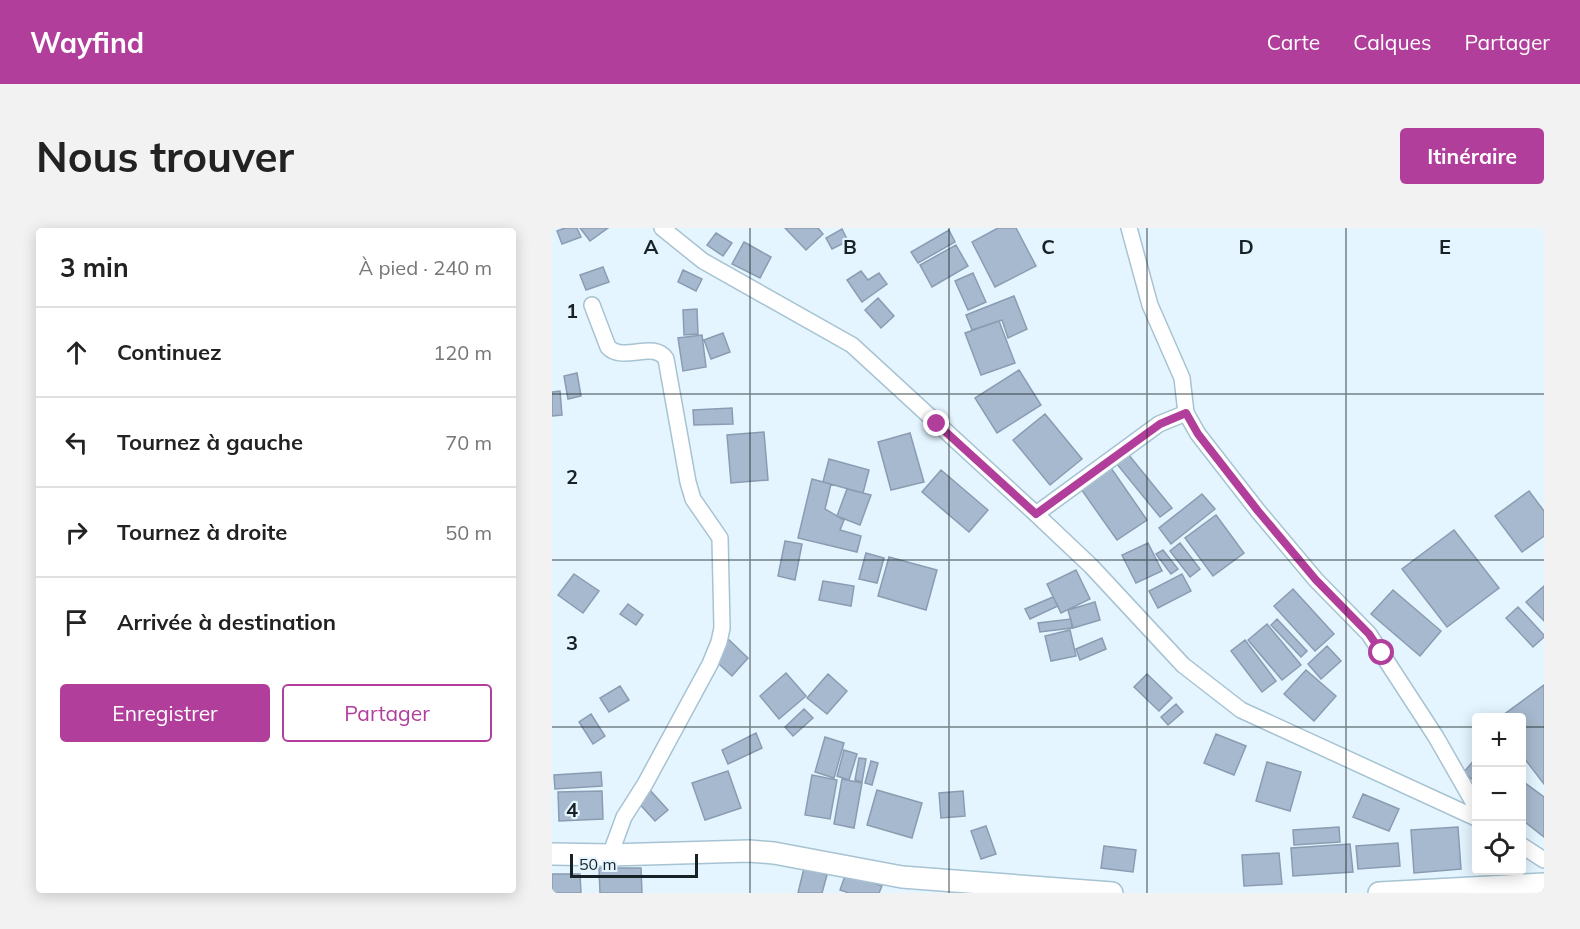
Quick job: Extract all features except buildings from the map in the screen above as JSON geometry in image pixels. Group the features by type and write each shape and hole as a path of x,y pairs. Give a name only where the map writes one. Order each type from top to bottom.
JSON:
{"street":[{"path":"662,228 703,261 852,345 1090,566 1183,665 1241,710 1472,816"},
{"path":"1129,228 1150,305 1182,378 1186,413 1198,434 1316,580 1369,634 1436,737 1472,800"},
{"path":"592,304 608,347 612,351 618,354 655,351 666,359 688,483 693,499 717,531 721,546 722,628 719,642 710,664 645,784 624,817 610,855"},
{"path":"1036,514 1160,424 1186,413"},
{"path":"1526,848 1543,857"},
{"path":"552,854 610,855 749,850 902,877 1112,893"},
{"path":"1391,893 1544,884"}],"route":[{"path":"937,424 1036,514 1160,424 1186,413 1198,434 1258,511 1316,580 1369,634 1382,653"}]}
